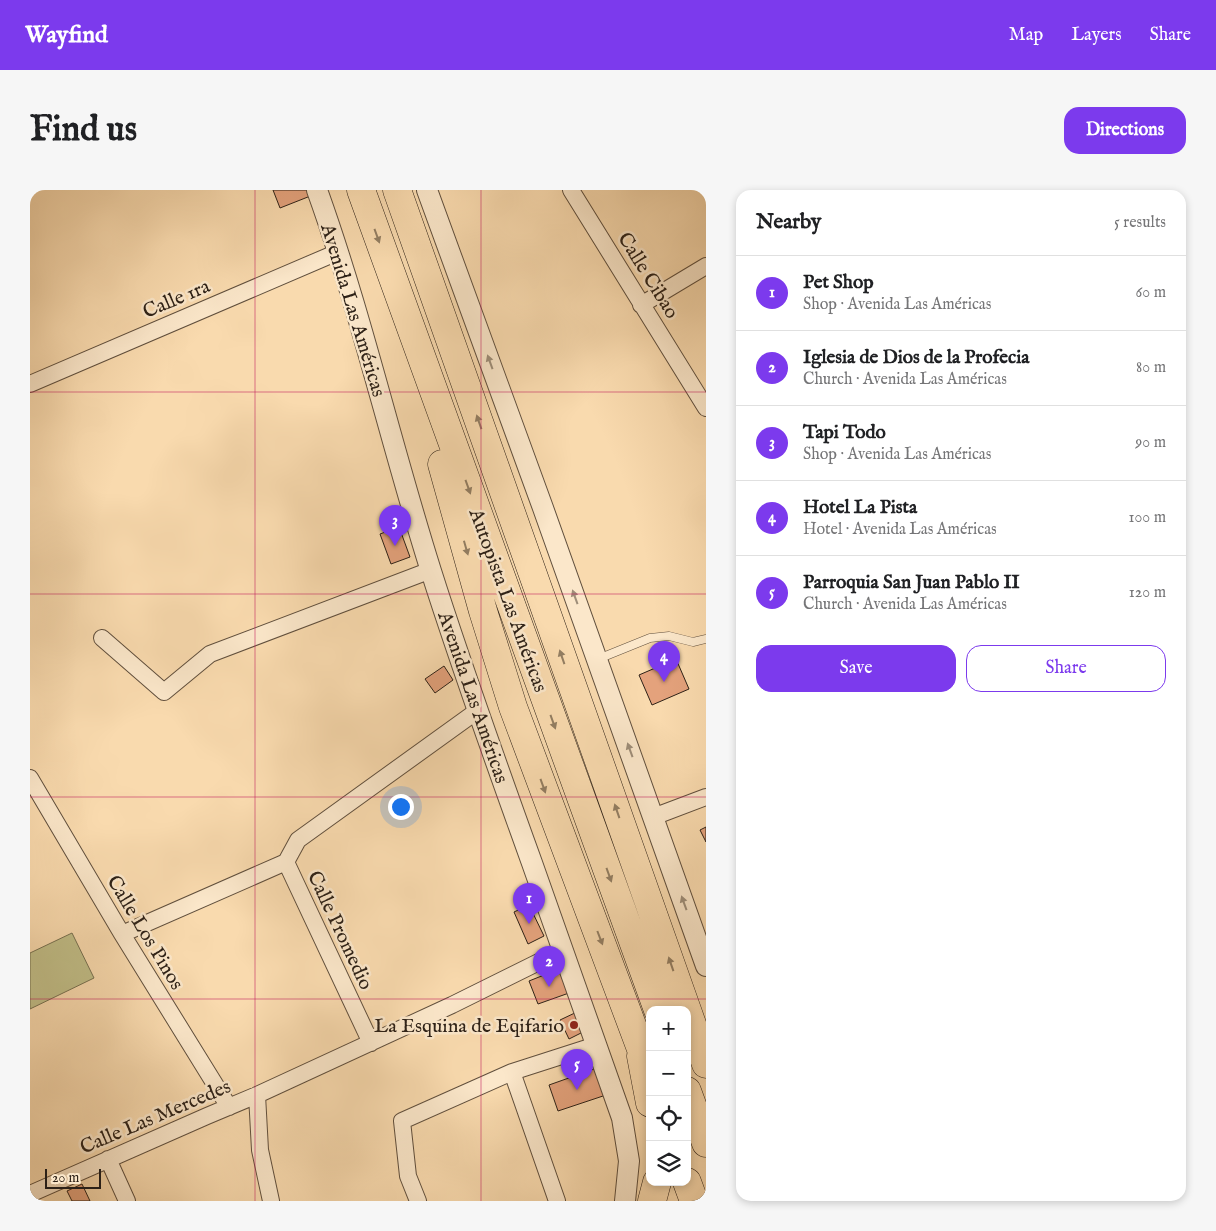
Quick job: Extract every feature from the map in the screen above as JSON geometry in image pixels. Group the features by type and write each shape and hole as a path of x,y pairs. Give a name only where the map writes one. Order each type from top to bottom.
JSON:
{"highway":[{"name":"Autopista Las Américas","path":"361,190 657,1006"},
{"name":"Autopista Las Américas","path":"397,190 686,1006"},
{"path":"387,265 483,611 513,706 646,1062"},
{"name":"Autopista Las Américas","path":"691,1021 706,1064"},
{"path":"639,1042 649,1096"},
{"path":"689,1096 706,1143"},
{"path":"652,1201 656,1186"},
{"path":"688,1186 694,1201"}],"street":[{"name":"Avenida Las Américas","path":"317,190 364,336 392,441 430,570 622,1118 629,1161 625,1201"},
{"path":"427,190 544,508 706,966"},
{"name":"Calle Cibao","path":"571,190 706,408"},
{"name":"Calle 1ra","path":"30,384 338,252"},
{"path":"642,305 706,266"},
{"path":"102,638 164,692 210,654 430,570"},
{"path":"122,934 286,862 298,840 478,710"},
{"name":"Calle Los Pinos","path":"30,778 122,934 229,1107"},
{"path":"653,817 706,797"},
{"name":"Calle Promedio","path":"286,862 371,1043"},
{"name":"Calle Las Mercedes","path":"30,1194 371,1043 563,950"},
{"path":"418,1201 408,1176 402,1121 512,1072 596,1045"},
{"path":"512,1072 557,1201"},
{"path":"263,1092 260,1150 271,1201"},
{"path":"108,1159 126,1201"}],"lane":[{"path":"597,659 650,638 669,636 693,642 706,638"}],"shaded area":[{"path":"72,933 94,978 30,1009 30,953"}],"building":[{"path":"273,190 317,190 318,193 280,208"},
{"path":"399,527 410,557 391,564 380,534"},
{"path":"676,659 689,689 652,705 639,675"},
{"path":"444,666 453,680 435,693 425,679"},
{"path":"706,827 706,842 700,830"},
{"path":"529,905 544,936 528,944 514,912"},
{"path":"554,971 562,973 569,993 538,1004 529,981"},
{"name":"La Esquina de Eqifario","path":"579,1011 587,1030 569,1039 560,1020"},
{"path":"597,1068 606,1095 558,1111 549,1085"},
{"path":"82,1184 90,1201 72,1201 67,1191"}],"place":[{"name":"Tapi Todo","path":"395,546"},
{"name":"Hotel La Pista","path":"664,682"},
{"name":"Pet Shop","path":"529,924"},
{"name":"Iglesia de Dios de la Profecia","path":"549,987"},
{"name":"La Esquina de Eqifario","path":"574,1025"},
{"name":"Parroquia San Juan Pablo II","path":"577,1090"}]}
